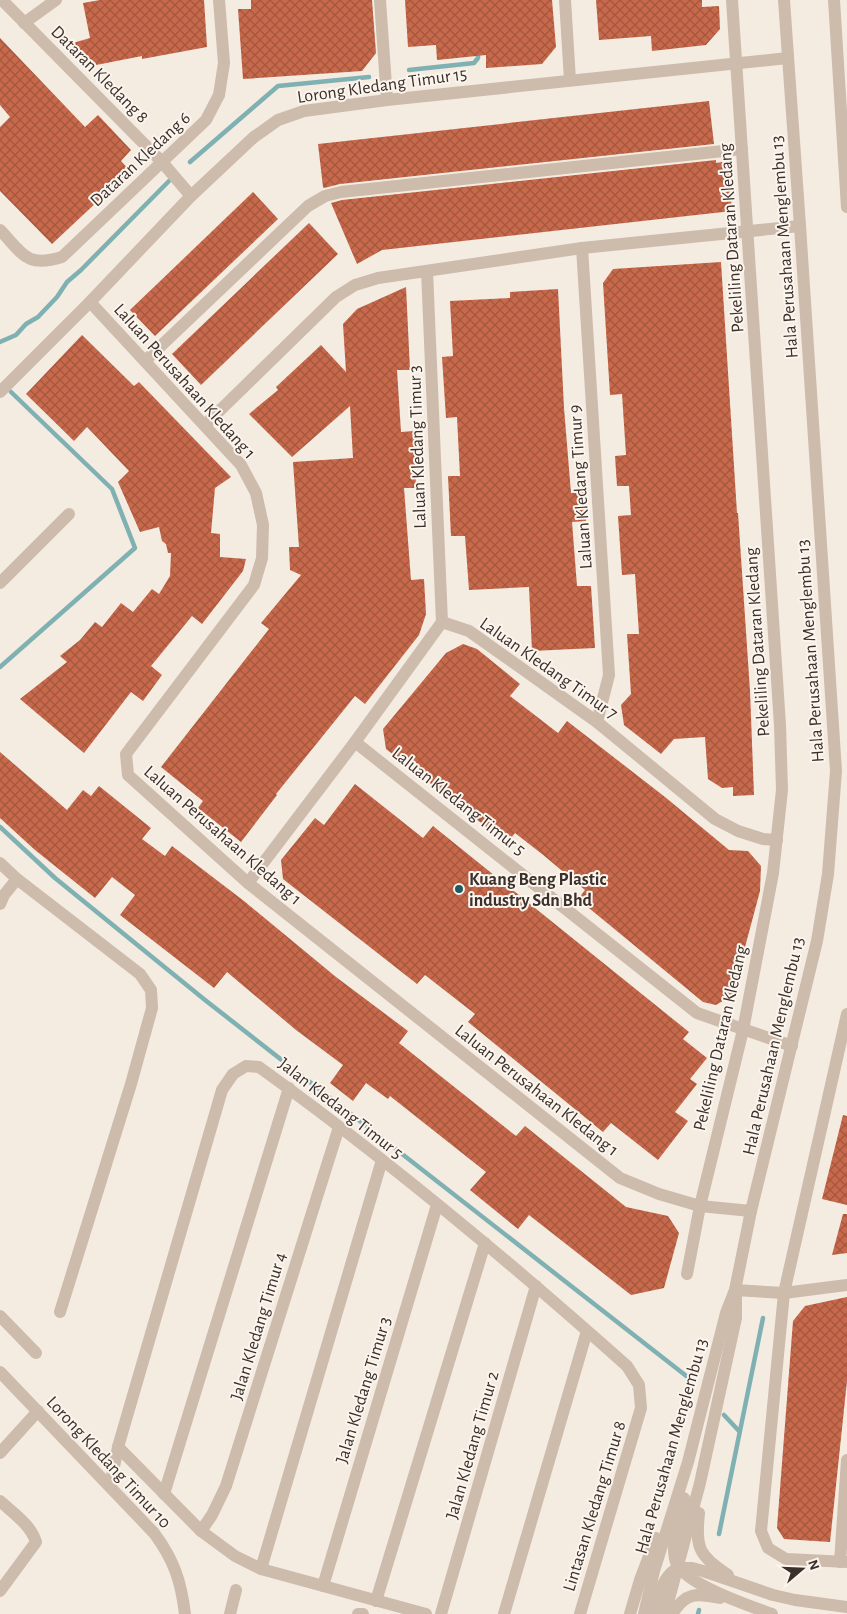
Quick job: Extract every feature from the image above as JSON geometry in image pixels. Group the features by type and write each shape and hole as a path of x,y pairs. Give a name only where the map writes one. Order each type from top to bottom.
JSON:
{"street":[{"name":"Dataran Kledang 8","path":"2,0 162,162 191,196"},
{"path":"24,23 56,0"},
{"name":"Dataran Kledang 6","path":"0,230 29,260 46,262 62,257 206,120 219,95 224,63 219,0"},
{"path":"380,0 387,100"},
{"path":"565,0 570,80"},
{"name":"Pekeliling Dataran Kledang","path":"686,1274 700,1206 743,1030 773,873 782,790 782,752 732,0"},
{"name":"Hala Perusahaan Menglembu 13","path":"644,1614 654,1571 688,1462 726,1313 735,1290 751,1211 817,941 828,874 841,771 784,0"},
{"path":"834,0 847,207"},
{"name":"Lorong Kledang Timur 15","path":"0,392 90,302 191,196 254,137 278,120 304,111 387,100 788,58"},
{"path":"145,362 308,206 325,196 351,191 742,149"},
{"path":"205,425 336,297 355,285 378,278 582,248 800,226"},
{"name":"Laluan Kledang Timur 9","path":"582,248 609,675 597,722"},
{"name":"Laluan Kledang Timur 3","path":"427,271 442,622"},
{"name":"Laluan Perusahaan Kledang 1","path":"90,302 241,465 256,493 263,525 262,558 254,585 126,754 128,775 248,883 620,1178 659,1194 700,1206 751,1211"},
{"path":"0,582 70,514"},
{"path":"248,883 355,742 442,622"},
{"name":"Laluan Kledang Timur 7","path":"442,622 469,631 597,722 715,819 738,831 763,839 777,840"},
{"name":"Laluan Kledang Timur 5","path":"355,742 697,1013 792,1046"},
{"path":"0,863 17,879 140,974 151,990 152,1008 131,1084 60,1312"},
{"path":"0,904 4,895 17,879"},
{"path":"847,1014 784,1293 761,1531 768,1548 786,1559 843,1562 847,1460"},
{"name":"Jalan Kledang Timur 5","path":"110,1486 118,1447 222,1090 233,1074 246,1066 259,1066 382,1160 485,1243 588,1331 627,1366 639,1385 641,1408"},
{"path":"164,1494 288,1088"},
{"name":"Jalan Kledang Timur 4","path":"201,1531 212,1516 226,1486 339,1127"},
{"path":"261,1569 382,1160"},
{"name":"Jalan Kledang Timur 3","path":"323,1586 437,1205"},
{"path":"376,1601 485,1243"},
{"path":"735,1290 784,1293 847,1285"},
{"name":"Jalan Kledang Timur 2","path":"441,1614 536,1286"},
{"name":"Hala Perusahaan Menglembu 13","path":"665,1614 700,1483 736,1318 735,1290"},
{"path":"0,1316 36,1353"},
{"path":"504,1614 588,1331"},
{"name":"Lorong Kledang Timur 10","path":"0,1372 110,1486 154,1533 167,1550 182,1590 185,1614"},
{"name":"Lintasan Kledang Timur 8","path":"580,1614 641,1408"},
{"path":"0,1453 38,1411"},
{"path":"630,1614 671,1493 695,1436"},
{"path":"118,1447 201,1531 235,1556 261,1569 426,1614"},
{"path":"688,1462 686,1491 673,1544 678,1568 696,1582 739,1602 772,1614"},
{"path":"700,1483 696,1533 703,1556 710,1563 744,1586"},
{"path":"0,1501 29,1528 36,1542 0,1591"},
{"path":"653,1614 666,1578 678,1568 692,1568 703,1571 744,1586 795,1600 847,1607"},
{"path":"230,1614 236,1590"},
{"path":"672,1614 688,1596 697,1594 739,1602"},
{"path":"358,1614 364,1614"}],"building":[{"path":"100,0 204,0 207,47 142,59 142,56 96,65 73,43 90,38 83,3"},
{"path":"251,0 372,0 376,53 362,71 243,79 238,9 251,9"},
{"path":"405,0 552,0 556,47 542,64 486,68 486,55 437,60 436,45 408,47"},
{"path":"596,0 702,0 702,7 719,6 720,29 706,45 652,51 651,36 599,40"},
{"path":"0,38 85,127 98,115 131,150 121,161 130,171 52,244 0,191 0,127 10,117 0,105"},
{"path":"709,101 714,144 323,187 318,144"},
{"path":"716,160 716,163 728,161 732,211 382,250 357,264 331,203 342,200"},
{"path":"253,192 278,219 155,336 130,310"},
{"path":"309,223 338,254 201,385 172,354"},
{"path":"721,262 750,691 754,795 733,796 733,787 722,788 708,779 705,737 674,739 661,754 624,725 621,705 631,694 627,634 639,634 635,574 622,575 618,516 631,515 629,486 617,486 615,456 626,455 622,394 610,395 603,283 613,269"},
{"path":"406,287 410,370 397,370 401,432 414,431 416,488 404,488 411,580 424,579 426,614 419,635 365,704 355,696 276,794 241,842 198,808 203,801 161,767 269,629 261,623 301,575 290,570 289,547 299,547 293,462 353,458 350,406 292,457 249,414 278,390 276,387 321,345 346,372 343,324 357,309"},
{"path":"558,289 564,408 571,493 584,492 586,521 572,522 577,586 591,586 595,648 532,651 529,587 469,590 465,536 451,536 448,476 460,476 457,417 446,418 442,357 453,356 450,301 510,298 510,292"},
{"path":"82,335 134,386 139,382 231,477 215,488 211,533 220,534 220,557 246,559 243,571 202,624 192,616 151,666 162,675 143,701 131,692 84,753 20,699 67,662 60,656 80,640 95,622 102,627 121,603 133,612 152,589 159,594 170,576 171,553 168,553 166,544 162,541 159,527 140,532 118,482 129,471 87,427 74,441 26,394"},
{"path":"463,644 477,649 520,684 510,696 558,733 567,721 665,797 729,850 748,851 761,866 760,891 745,947 736,993 716,1005 703,1002 578,899 585,890 542,854 515,833 507,843 386,749 383,729 446,653"},
{"path":"0,752 67,810 83,790 91,796 99,786 151,828 142,839 165,856 172,846 244,901 336,977 408,1031 399,1043 516,1136 525,1126 626,1207 668,1216 679,1233 664,1288 631,1295 529,1215 518,1229 470,1190 486,1172 390,1096 388,1099 366,1083 353,1101 330,1083 343,1065 296,1030 227,972 214,988 120,915 135,895 112,877 95,898 35,850 0,818"},
{"path":"355,784 423,838 433,826 689,1032 683,1039 707,1058 690,1079 697,1084 675,1112 688,1121 658,1160 611,1123 603,1132 468,1022 475,1014 425,975 417,984 283,879 281,860 315,818 324,825"},
{"path":"843,1115 847,1116 847,1205 822,1199"},
{"path":"843,1214 847,1214 847,1253 832,1255"},
{"path":"847,1297 847,1381 830,1542 784,1539 777,1528 793,1321 805,1306"}],"waterway":[{"path":"409,70 474,63 478,58 478,51"},
{"path":"190,162 278,86 369,77"},
{"path":"0,342 16,335 26,324 38,317 57,297 67,282 169,181"},
{"path":"0,667 135,548 112,489 11,392"},
{"path":"0,827 55,878 205,1000 694,1382"},
{"path":"719,1534 763,1318"},
{"path":"724,1415 739,1431"},
{"path":"698,1614 699,1610"}],"place":[{"name":"Kuang Beng Plastic industry Sdn Bhd","path":"459,889"}]}
